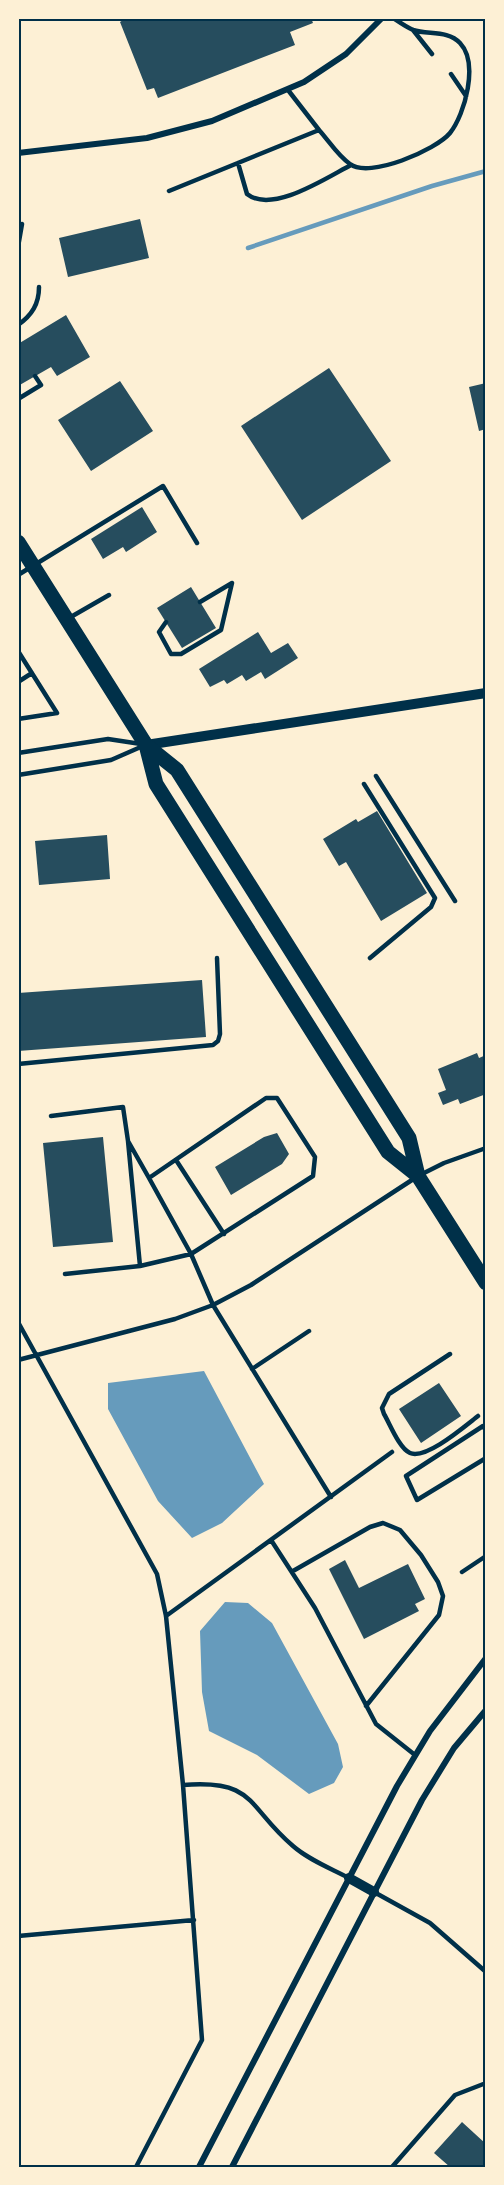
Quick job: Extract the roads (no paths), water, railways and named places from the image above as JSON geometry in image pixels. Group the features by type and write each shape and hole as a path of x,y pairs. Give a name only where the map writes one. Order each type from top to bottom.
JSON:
{"main road":[{"path":"18,542 146,745 156,784 388,1152 418,1176 486,1283"},
{"path":"146,745 177,770 190,790 409,1138 418,1176"}],"street":[{"path":"18,153 169,134 212,121 288,90 346,54 382,18"},
{"path":"146,745 486,693"},
{"path":"199,2167 415,1755 486,1658"},
{"path":"232,2167 437,1774 454,1748 486,1710"},
{"path":"349,1878 374,1892"}],"lane":[{"path":"393,18 413,30 432,54"},
{"path":"288,90 319,130 351,165 363,168 391,164 436,145 451,132 469,89 470,62 460,43 445,34 413,30"},
{"path":"451,74 466,96"},
{"path":"169,191 319,130"},
{"path":"238,163 247,194 262,201 277,200 351,165"},
{"path":"18,247 22,224"},
{"path":"18,325 27,318 39,301 39,287"},
{"path":"18,399 41,385 35,376"},
{"path":"18,575 163,486 197,543"},
{"path":"166,622 159,632 171,654 181,654 221,630 232,583 200,602"},
{"path":"67,619 110,595"},
{"path":"18,651 57,713 18,719"},
{"path":"18,682 32,673"},
{"path":"18,753 108,739 146,745"},
{"path":"18,775 111,760 146,745"},
{"path":"376,777 454,901"},
{"path":"364,784 435,898 431,907 417,920 370,958"},
{"path":"18,1064 213,1045 218,1041 220,1034 217,958"},
{"path":"65,1274 141,1266 191,1254 314,1176 315,1158 277,1098 266,1098 149,1178"},
{"path":"51,1116 123,1107 141,1266"},
{"path":"128,1141 191,1254 213,1305 331,1497"},
{"path":"18,1360 36,1358 175,1319 213,1305 251,1285 418,1176 444,1163 486,1148"},
{"path":"176,1160 224,1234"},
{"path":"18,1322 157,1574 166,1616 195,1920 202,2040 136,2167"},
{"path":"252,1369 309,1331"},
{"path":"450,1354 389,1394 382,1408 384,1414 405,1449 409,1453 421,1454 426,1453 478,1416"},
{"path":"485,1428 406,1476 417,1500 486,1458"},
{"path":"166,1616 392,1452"},
{"path":"293,1570 370,1527 383,1523 400,1530 438,1582 443,1596 439,1616 366,1706"},
{"path":"271,1540 293,1570 382,1732 415,1755"},
{"path":"462,1572 486,1556"},
{"path":"183,1785 225,1786 248,1796 294,1847 349,1878"},
{"path":"374,1892 430,1923 486,1972"},
{"path":"18,1936 195,1920"},
{"path":"392,2167 455,2095 486,2083"}],"water":[{"path":"204,1371 264,1484 222,1523 192,1538 158,1501 108,1409 108,1383"},
{"path":"225,1602 248,1603 272,1623 338,1744 343,1767 334,1783 309,1794 257,1755 209,1731 202,1692 200,1631"}],"waterway":[{"path":"248,248 432,186 486,171"}]}
